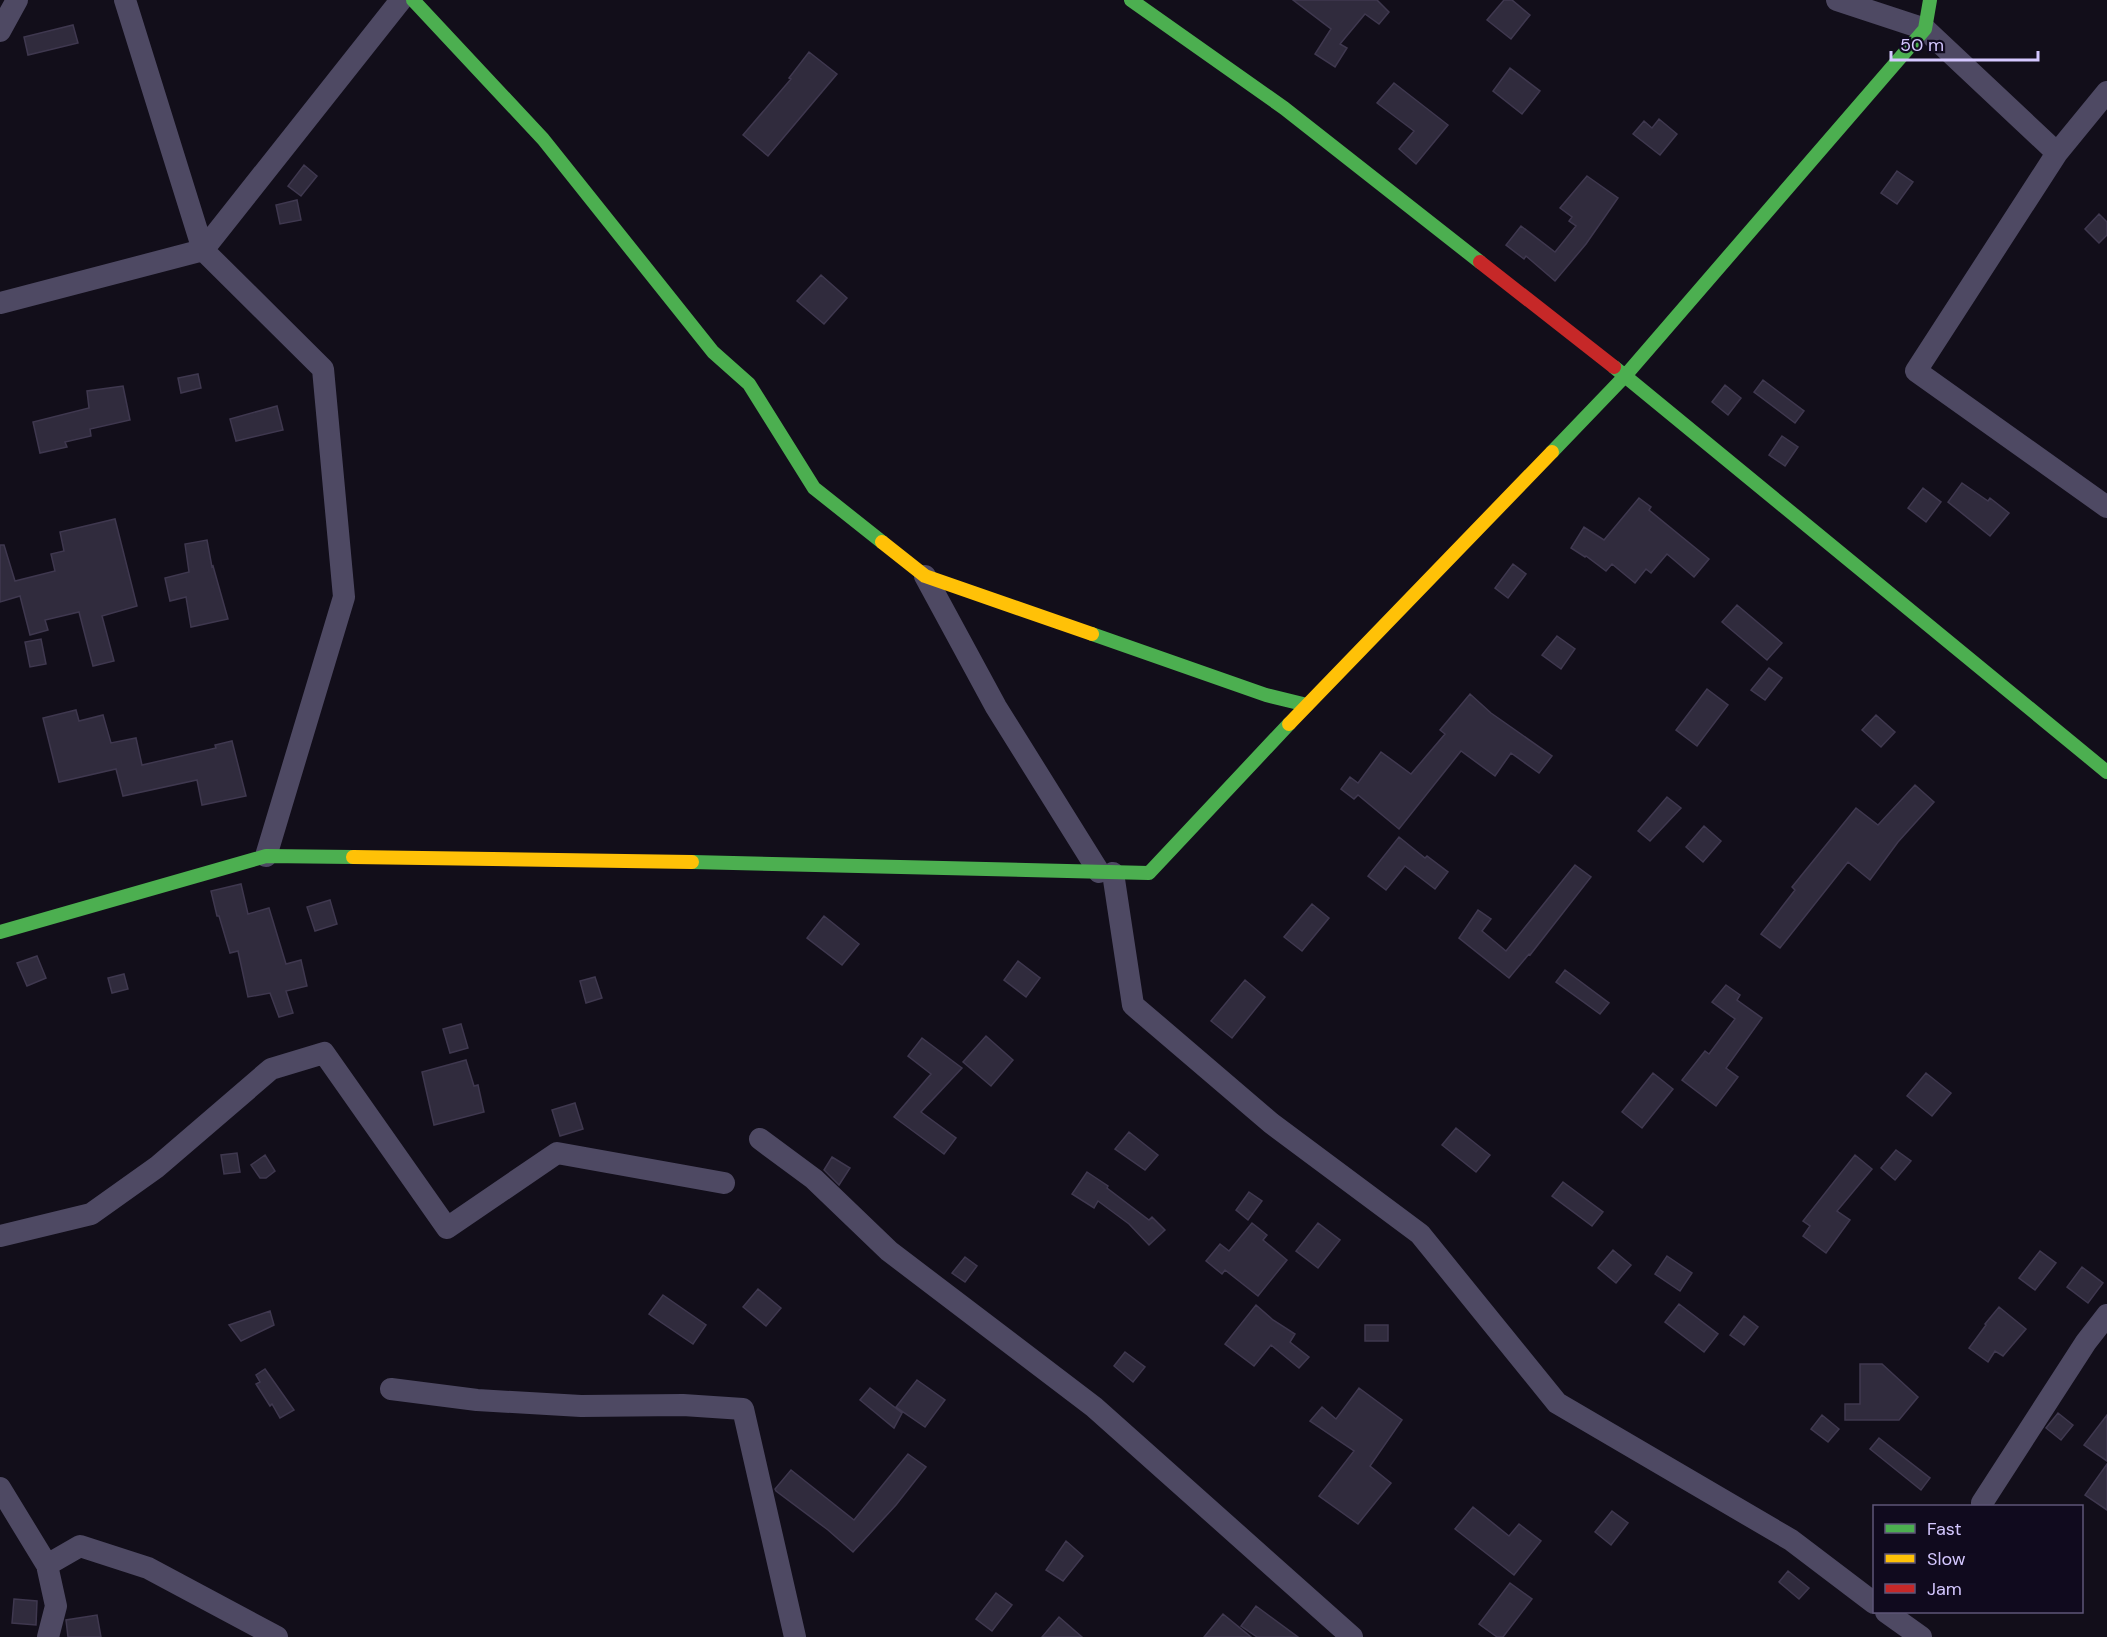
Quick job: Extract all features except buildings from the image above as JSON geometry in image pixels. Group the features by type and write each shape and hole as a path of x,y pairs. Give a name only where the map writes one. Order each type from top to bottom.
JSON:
{"street":[{"path":"0,31 17,0"},
{"path":"125,0 203,250 323,369 344,597 266,856"},
{"path":"0,303 203,250 401,0"},
{"path":"413,0 543,139 713,352 749,384 814,488 925,576 1266,695 1306,705"},
{"path":"1838,0 1925,29 2057,153"},
{"path":"0,932 266,856 1149,873 1306,705 1625,376 1925,29 1930,0"},
{"path":"1140,2 1284,108 1625,376 2107,772"},
{"path":"2107,92 2057,153 1916,370 2107,507"},
{"path":"925,576 996,707 1106,873 1133,1005 1271,1123 1420,1234 1557,1402 1791,1540 1873,1602"},
{"path":"0,1236 91,1214 157,1167 271,1069 324,1053 447,1228 557,1153 724,1182"},
{"path":"760,1139 814,1179 889,1251 1094,1407 1352,1637"},
{"path":"1982,1503 2086,1342 2107,1315"},
{"path":"391,1389 477,1400 581,1407 683,1405 743,1409 795,1637"},
{"path":"0,1488 47,1565 56,1606 48,1637"},
{"path":"47,1565 80,1546 148,1568 277,1637"},
{"path":"1889,1613 1921,1637"}],"traffic: fast":[{"path":"413,0 543,139 713,352 749,384 814,488 882,542"},
{"path":"1131,0 1284,108 1480,262"},
{"path":"1552,452 1625,376 1925,29 1930,0"},
{"path":"1614,367 2107,772"},
{"path":"1092,634 1266,695 1307,705"},
{"path":"692,862 1149,873 1289,724"},
{"path":"0,932 266,856 353,857"}],"traffic: slow":[{"path":"1289,724 1552,452"},
{"path":"882,542 925,576 1092,634"},
{"path":"353,857 692,862"}],"traffic: jam":[{"path":"1480,262 1614,367"}]}
